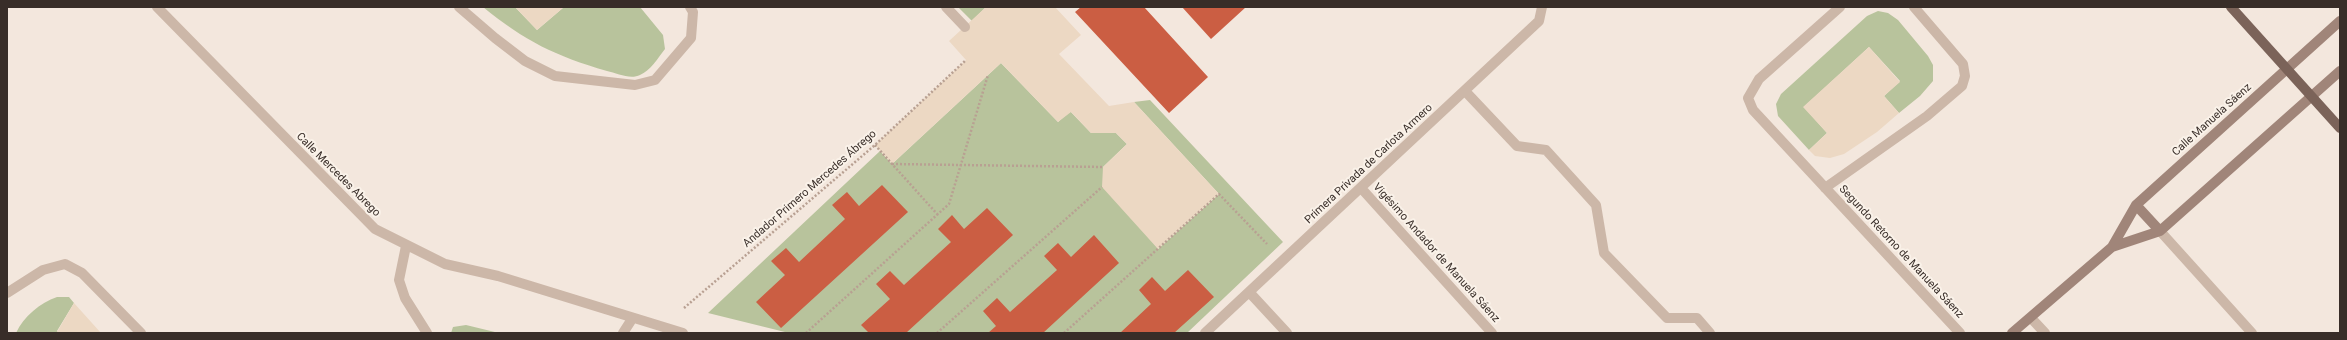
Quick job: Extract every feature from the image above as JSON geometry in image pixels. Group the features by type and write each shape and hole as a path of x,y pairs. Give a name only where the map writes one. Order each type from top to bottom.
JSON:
{"main road":[{"path":"2231,7 2340,128"}],"street":[{"name":"Calle Mercedes Abrego","path":"157,7 375,229 406,246 445,264 498,276 632,319 683,333"},
{"path":"459,7 525,61 555,76 634,85 655,80 691,38 693,12 690,7"},
{"path":"946,7 965,27"},
{"name":"Primera Privada de Carlota Armero","path":"1205,333 1250,293 1539,21 1542,7"},
{"name":"Segundo Retorno de Manuela Sáenz","path":"1840,7 1759,79 1748,98 1753,110 1960,333"},
{"name":"Segundo Retorno de Manuela Sáenz","path":"1825,188 1927,116 1962,86 1965,76 1963,64 1914,7"},
{"name":"Calle Manuela Sáenz","path":"2012,333 2112,247 2136,205 2286,68 2340,21"},
{"name":"Calle Manuela Sáenz","path":"2112,247 2160,231 2340,71"},
{"path":"1464,91 1517,146 1546,150 1596,205 1604,253 1667,318 1696,318 1710,333"},
{"name":"Vigésimo Andador de Manuela Sáenz","path":"1361,188 1492,333"},
{"path":"2136,205 2252,333"},
{"path":"406,246 399,280 404,298 427,333"},
{"path":"7,293 43,270 65,264 82,273 141,333"},
{"path":"1250,293 1287,333"},
{"path":"2031,318 2045,333"},
{"path":"623,333 632,319"}],"path":[{"name":"Andador Primero Mercedes Ábrego","path":"662,327 875,145 966,60"},
{"path":"806,333 938,215 948,204 988,75"},
{"path":"875,145 938,215"},
{"path":"892,164 1103,167"},
{"path":"937,333 1102,187"},
{"path":"1064,333 1219,194 1284,261"}],"green space":[{"path":"483,7 515,7 537,30 564,7 640,7 663,35 665,49 654,64 644,73 632,77 624,76 588,65 541,46 498,19"},
{"path":"958,7 986,7 972,21"},
{"path":"1878,11 1888,13 1898,20 1928,56 1933,65 1933,81 1920,96 1899,113 1884,96 1900,81 1869,47 1804,107 1827,133 1809,150 1778,116 1776,104 1781,94 1867,16"},
{"path":"1001,63 1058,122 1070,111 1091,133 1116,133 1127,144 1103,167 1158,249 1219,194 1134,102 1150,100 1283,242 1187,333 789,333 708,313 880,151 892,164"},
{"path":"57,297 69,297 74,303 57,331 59,333 16,333 23,321 33,311"},
{"path":"466,325 499,333 451,333 453,327"}],"shaded area":[{"path":"515,7 564,7 537,30"},
{"path":"986,7 1055,7 1081,35 1059,54 1109,106 1134,102 1219,194 1158,249 1102,187 1103,167 1127,144 1116,133 1091,133 1071,112 1058,122 1001,63 892,164 875,145 966,60 949,41"},
{"path":"1869,47 1900,82 1884,96 1899,113 1877,132 1844,154 1830,158 1815,156 1809,150 1827,133 1803,107"},
{"path":"74,303 101,333 57,332"}],"building":[{"path":"1081,7 1144,7 1208,77 1169,113 1075,12"},
{"path":"1182,7 1246,7 1211,39"},
{"path":"882,185 908,212 781,328 756,302 785,275 771,261 786,248 799,262 845,219 832,205 847,192 859,206"},
{"path":"987,208 1013,235 906,333 869,333 861,325 890,299 876,284 890,271 904,285 951,242 938,229 952,215 964,229"},
{"path":"1094,235 1119,263 1043,333 988,333 996,326 983,311 997,298 1010,312 1057,270 1044,256 1058,243 1071,257"},
{"path":"1188,270 1214,297 1174,333 1120,333 1151,304 1139,290 1152,277 1165,291"}]}
